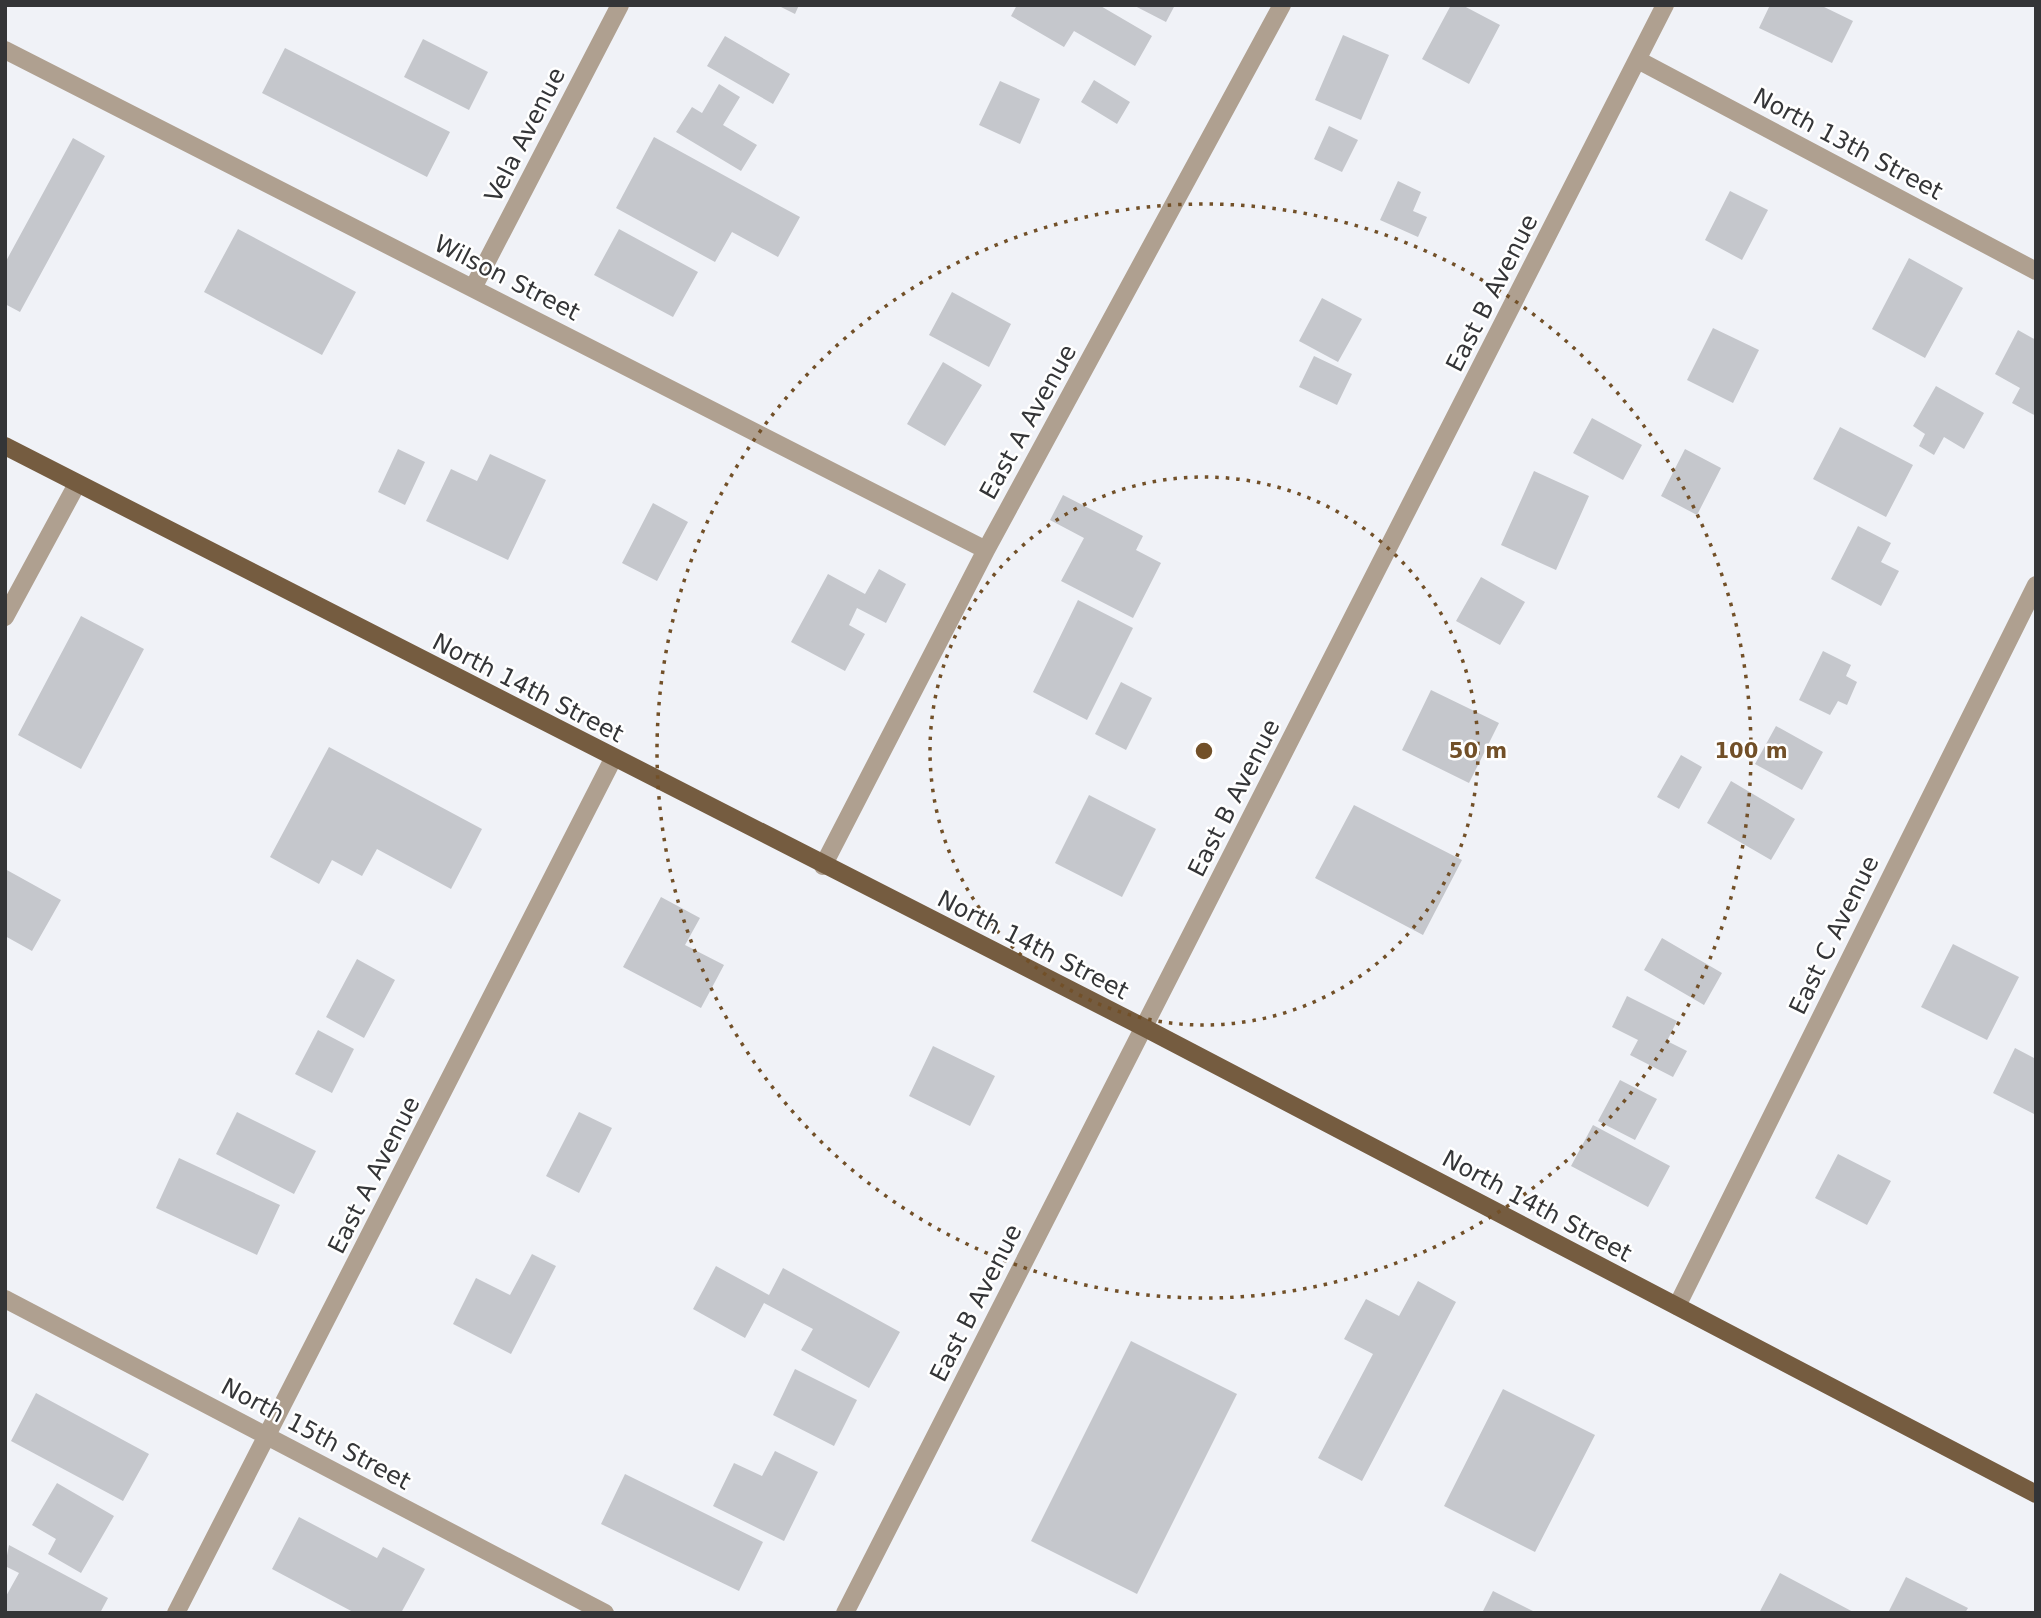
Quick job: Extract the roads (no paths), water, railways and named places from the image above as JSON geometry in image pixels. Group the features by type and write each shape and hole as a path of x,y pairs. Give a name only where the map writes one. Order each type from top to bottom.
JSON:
{"main road":[{"name":"North 14th Street","path":"5,446 613,759 1145,1028 2036,1494"}],"street":[{"name":"Vela Avenue","path":"473,288 620,5"},
{"name":"East A Avenue","path":"823,866 986,550 1283,5"},
{"name":"East B Avenue","path":"845,1613 1665,5"},
{"name":"Wilson Street","path":"5,50 986,550"},
{"name":"North 13th Street","path":"1638,60 2036,271"},
{"path":"5,617 77,484"},
{"name":"East C Avenue","path":"1676,1306 2036,585"},
{"name":"East A Avenue","path":"176,1613 613,759"},
{"name":"North 15th Street","path":"5,1299 605,1613"}]}
